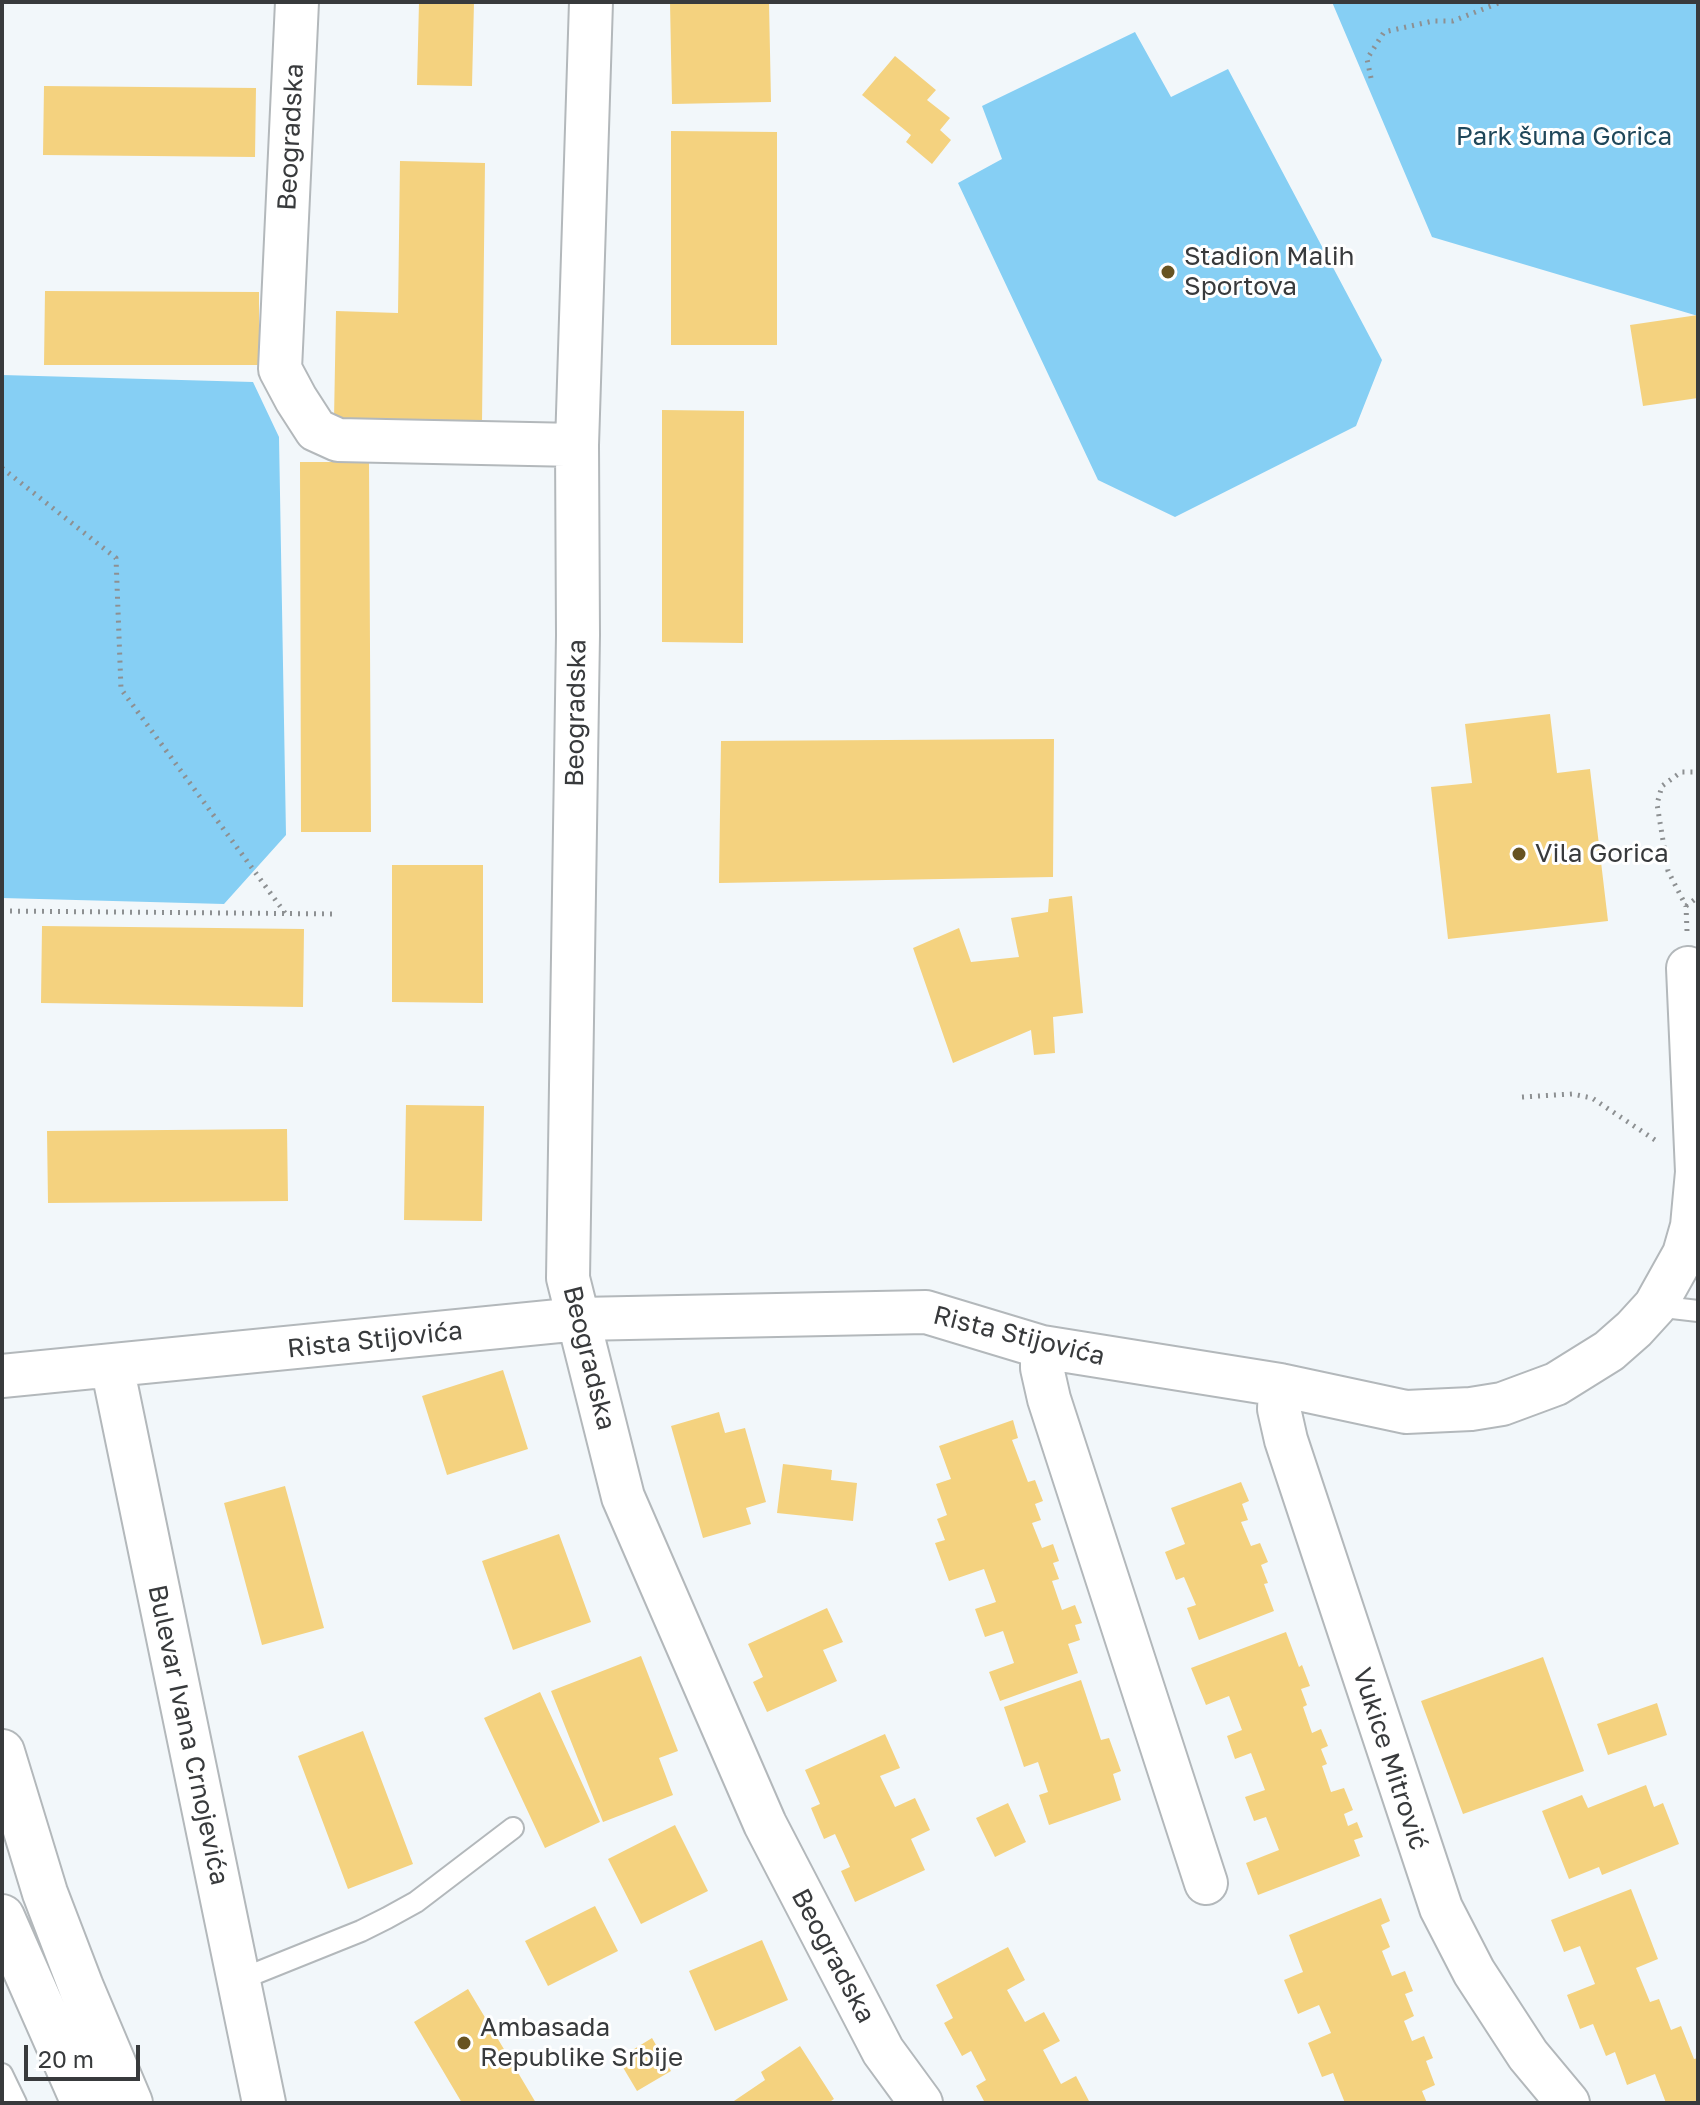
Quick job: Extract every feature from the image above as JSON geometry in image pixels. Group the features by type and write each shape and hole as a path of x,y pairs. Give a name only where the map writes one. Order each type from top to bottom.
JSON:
{"main road":[{"path":"2,1752 45,1893 130,2103"},
{"path":"2,1917 84,2103"}],"street":[{"name":"Beogradska","path":"297,2 280,369 296,399 316,430 338,440 577,445"},
{"name":"Beogradska","path":"591,2 577,445 578,635 568,1278 623,1497 765,1824 883,2051 921,2103"},
{"name":"Rista Stijovića","path":"2,1376 579,1319 926,1312 1042,1347 1280,1385 1406,1412 1471,1409 1502,1404 1556,1384 1581,1370 1634,1329 1655,1306 1684,1254 1696,1199 1688,968"},
{"path":"1042,1347 1042,1368 1049,1399 1206,1883"},
{"name":"Bulevar Ivana Crnojevića","path":"112,1366 264,2103"},
{"name":"Vukice Mitrović","path":"1280,1385 1279,1409 1286,1440 1441,1908 1489,1996 1528,2055 1568,2103"}],"lane":[{"path":"1655,1306 1698,1311"},
{"path":"239,1980 361,1931 416,1902 513,1828"},
{"path":"2,2074 16,2103"}],"path":[{"path":"1371,78 1367,59 1384,32 1433,21 1453,21 1501,2"},
{"path":"2,468 116,558 121,689 285,913"},
{"path":"1698,772 1681,772 1662,786 1657,804 1668,871 1686,906 1698,897"},
{"path":"2,911 338,914"},
{"path":"1522,1097 1572,1094 1592,1098 1667,1148 1696,1156"}],"green space":[{"name":"Park šuma Gorica","path":"1332,2 1698,2 1698,316 1432,237"},
{"name":"Stadion Malih Sportova","path":"1135,32 1171,97 1228,69 1382,360 1356,426 1175,517 1098,480 958,183 1002,159 982,106"},
{"path":"2,375 253,382 279,437 286,835 224,904 2,898"}],"building":[{"path":"419,2 474,2 472,86 417,85"},
{"path":"670,2 769,2 771,102 672,104"},
{"path":"895,56 936,90 927,100 950,118 940,130 951,140 932,164 906,142 911,135 862,95"},
{"path":"44,86 256,88 255,157 43,155"},
{"path":"671,131 777,132 777,345 671,345"},
{"path":"400,161 485,163 482,422 334,419 336,311 398,313"},
{"path":"45,291 259,292 259,365 44,365"},
{"path":"1698,315 1698,398 1643,406 1630,325"},
{"path":"662,410 744,411 743,643 662,642"},
{"path":"300,462 369,462 371,832 301,832"},
{"name":"Vila Gorica","path":"1550,714 1557,773 1590,769 1608,921 1448,939 1431,787 1472,783 1465,724"},
{"path":"1054,739 1053,877 719,883 721,741"},
{"path":"392,865 483,865 483,1003 392,1002"},
{"path":"1072,896 1083,1013 1053,1017 1055,1053 1034,1055 1031,1030 953,1063 913,948 959,928 971,962 1019,957 1011,918 1048,912 1049,899"},
{"path":"42,926 304,929 303,1007 41,1003"},
{"path":"406,1105 484,1106 482,1221 404,1220"},
{"path":"287,1129 288,1201 48,1203 47,1131"},
{"path":"503,1370 528,1449 447,1475 422,1396"},
{"path":"719,1412 725,1433 745,1428 766,1502 746,1508 751,1524 703,1538 671,1426"},
{"path":"1013,1420 1018,1438 1012,1440 1028,1482 1035,1480 1043,1501 1035,1504 1041,1520 1032,1523 1042,1548 1053,1544 1059,1561 1053,1563 1059,1579 1052,1581 1062,1610 1075,1605 1082,1623 1075,1625 1080,1640 1068,1644 1078,1673 1000,1701 989,1672 1014,1663 1003,1631 985,1637 975,1609 996,1602 984,1569 949,1581 935,1543 945,1540 937,1519 947,1515 936,1484 951,1479 939,1446"},
{"path":"783,1464 832,1470 831,1480 857,1483 853,1521 777,1513"},
{"path":"1241,1482 1249,1501 1242,1504 1248,1520 1241,1522 1251,1546 1260,1543 1268,1562 1261,1565 1274,1611 1199,1640 1187,1608 1196,1605 1184,1577 1176,1580 1165,1552 1185,1544 1171,1508"},
{"path":"285,1486 324,1628 262,1645 224,1503"},
{"path":"559,1534 591,1622 513,1650 482,1561"},
{"path":"827,1608 843,1642 823,1650 837,1681 767,1712 753,1682 763,1677 748,1644"},
{"path":"1286,1632 1310,1686 1301,1689 1307,1705 1303,1707 1312,1733 1321,1729 1328,1746 1321,1749 1327,1764 1322,1766 1331,1792 1344,1788 1353,1810 1344,1814 1348,1826 1357,1822 1363,1837 1354,1840 1360,1856 1258,1895 1246,1863 1279,1850 1266,1817 1254,1821 1245,1797 1265,1790 1251,1753 1235,1759 1227,1736 1242,1730 1229,1696 1206,1705 1191,1668"},
{"path":"641,1656 678,1751 659,1758 673,1795 603,1822 551,1691"},
{"path":"1543,1657 1584,1771 1463,1814 1421,1701"},
{"path":"1081,1680 1101,1740 1109,1738 1121,1771 1113,1774 1121,1800 1049,1825 1039,1795 1048,1792 1038,1762 1024,1767 1004,1707"},
{"path":"540,1692 600,1822 545,1848 484,1718"},
{"path":"1657,1703 1667,1735 1608,1755 1597,1724"},
{"path":"363,1731 413,1864 348,1889 298,1756"},
{"path":"885,1734 900,1768 880,1776 895,1807 915,1798 930,1830 911,1839 925,1870 855,1902 841,1871 850,1867 835,1834 824,1839 811,1808 820,1804 805,1770"},
{"path":"1646,1785 1654,1807 1663,1803 1679,1844 1602,1875 1599,1867 1569,1879 1542,1811 1582,1795 1588,1808"},
{"path":"1008,1803 1026,1842 995,1857 976,1818"},
{"path":"675,1825 708,1891 641,1924 608,1859"},
{"path":"1631,1889 1658,1959 1636,1968 1650,2002 1659,1999 1671,2030 1681,2026 1694,2059 1698,2058 1698,2103 1666,2103 1655,2074 1627,2085 1615,2052 1606,2056 1593,2024 1580,2029 1567,1995 1595,1984 1580,1946 1564,1952 1551,1920"},
{"path":"1381,1898 1390,1921 1381,1925 1390,1947 1382,1951 1392,1976 1405,1971 1413,1991 1405,1994 1414,2016 1404,2021 1412,2041 1424,2036 1433,2058 1426,2061 1435,2085 1422,2091 1427,2103 1345,2103 1333,2073 1322,2077 1308,2043 1331,2033 1319,2005 1298,2014 1284,1980 1303,1972 1289,1935"},
{"path":"595,1906 618,1951 548,1986 525,1941"},
{"path":"762,1940 788,2000 715,2031 689,1971"},
{"path":"1008,1947 1025,1980 1007,1990 1025,2022 1044,2012 1060,2041 1043,2050 1061,2084 1076,2076 1090,2103 985,2103 976,2086 986,2080 971,2051 962,2056 944,2023 953,2018 936,1985"},
{"path":"468,1989 536,2103 462,2103 414,2022"},
{"path":"652,2038 671,2071 637,2091 618,2059"},
{"path":"800,2046 834,2099 828,2103 731,2103 765,2080 761,2072"}],"place":[{"name":"Stadion Malih Sportova","path":"1168,272"},
{"name":"Vila Gorica","path":"1519,854"},
{"name":"Ambasada Republike Srbije","path":"464,2043"}]}
